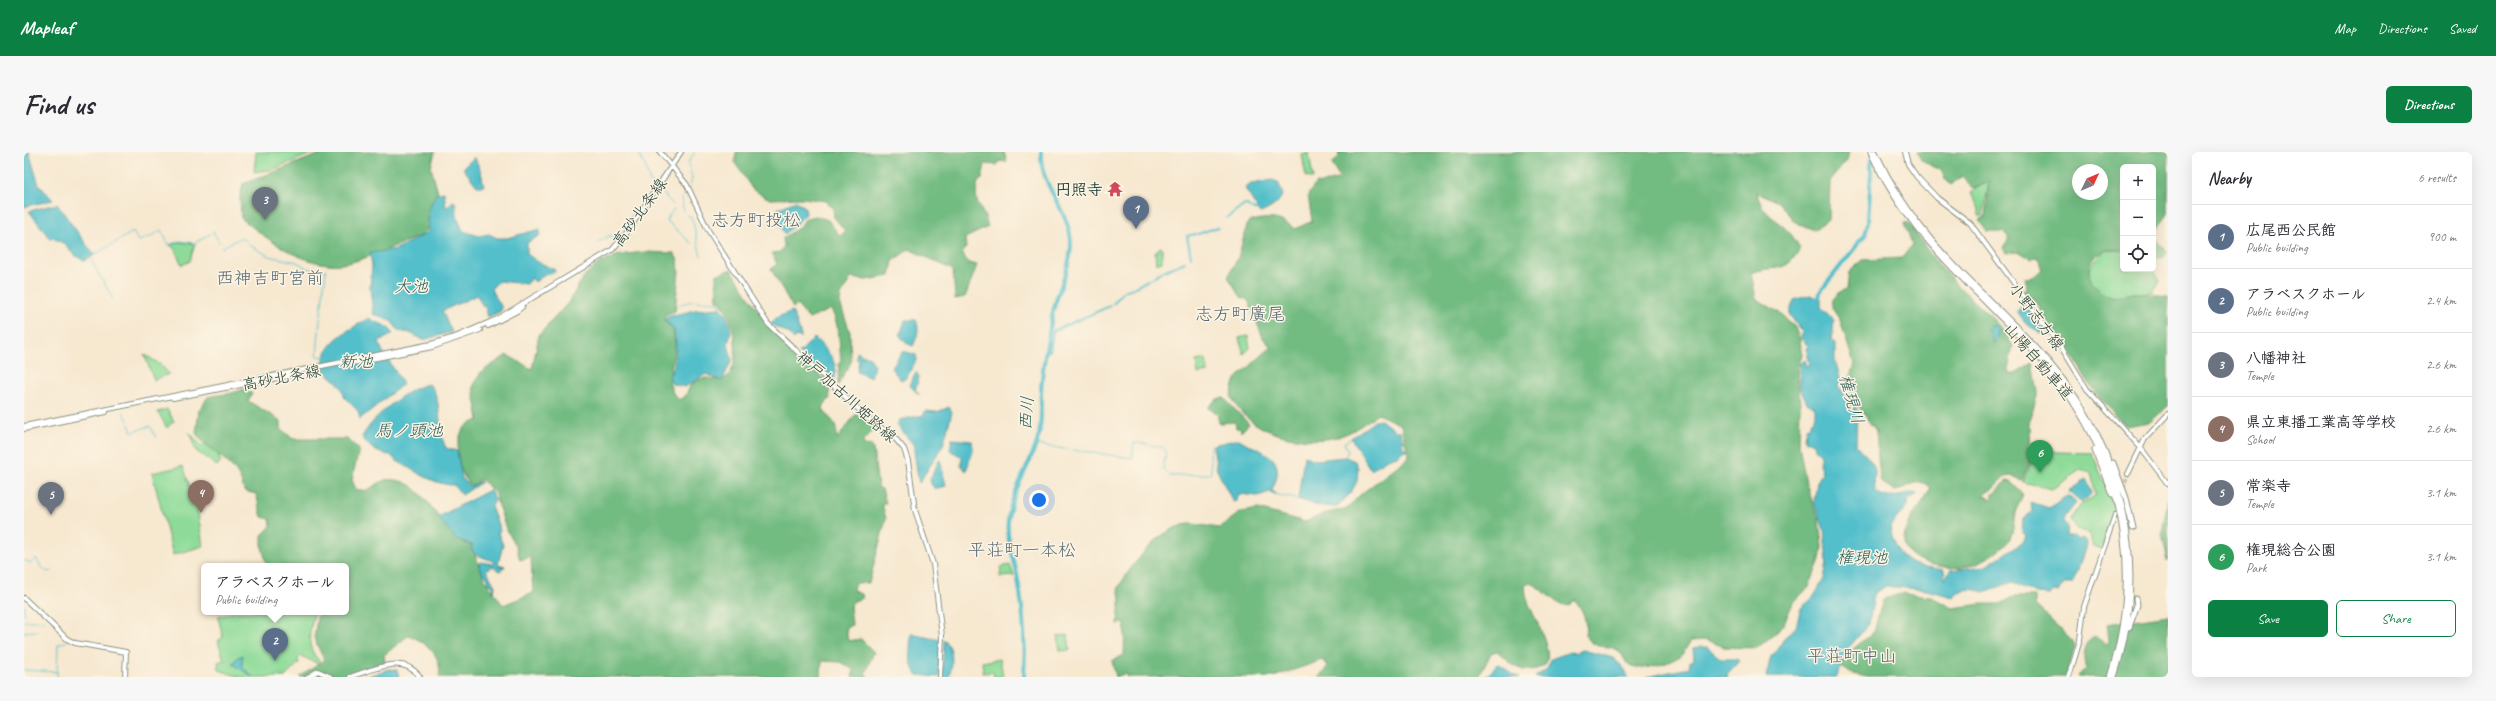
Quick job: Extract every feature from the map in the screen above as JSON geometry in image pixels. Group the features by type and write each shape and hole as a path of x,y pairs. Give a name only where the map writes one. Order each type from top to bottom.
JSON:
{"highway":[{"name":"山陽自動車道","path":"1871,152 1910,216 1949,266 2029,346 2066,390 2093,434 2111,477 2123,530 2126,565 2126,602 2120,638 2110,677"},
{"name":"山陽自動車道","path":"1876,152 1910,216 1951,263 2050,363 2088,416 2114,476 2127,529 2130,590 2122,651 2114,677"},
{"path":"2029,346 2062,392"},
{"path":"2088,416 2116,470 2133,528"},
{"path":"2094,450 2107,479 2123,530"},
{"path":"2122,651 2137,605 2136,599"}],"main road":[{"name":"神戸加古川姫路線","path":"660,152 689,189 708,230 768,324 870,420 894,437 904,448 908,461 917,516 933,564 942,636 940,677"},
{"name":"高砂北条線","path":"24,427 432,346 473,333 517,311 527,300 612,250 681,152"},
{"name":"小野志方線","path":"1905,152 1908,164 1916,177 1937,198 1970,223 2063,350 2087,389 2140,447 2168,484"},
{"path":"2128,474 2140,447 2168,414"},
{"path":"2069,677 2080,640 2084,607 2115,515"},
{"path":"24,598 67,639 126,652 125,677"},
{"path":"350,677 392,664 409,667 420,677"},
{"path":"308,677 318,672 331,677"}],"green space":[{"path":"256,152 316,152 271,170 254,172"},
{"path":"325,152 435,152 431,167 438,193 427,218 428,227 423,235 360,260 342,264 328,264 314,262 288,251 263,235 241,218 240,196 243,184"},
{"path":"736,152 1004,152 1007,162 999,161 997,165 985,164 982,179 978,182 976,196 977,201 988,227 965,238 966,248 962,252 968,263 977,265 965,297 955,299 953,270 909,249 893,261 890,276 866,280 851,278 841,295 840,303 850,332 851,362 838,385 839,363 841,362 838,328 831,309 809,319 797,305 793,308 771,269 777,264 772,253 780,252 784,246 783,238 800,227 806,218 816,216 828,220 840,236 845,231 834,217 833,208 826,201 803,198 770,199 753,190 735,163"},
{"path":"1338,152 1849,152 1847,160 1830,181 1829,220 1814,230 1795,222 1778,202 1756,192 1765,210 1789,232 1800,248 1795,257 1784,266 1759,270 1751,273 1756,298 1784,316 1795,327 1800,339 1802,356 1797,369 1800,405 1799,445 1806,483 1819,521 1822,547 1820,560 1809,587 1793,603 1784,623 1778,631 1757,648 1724,647 1706,640 1691,641 1682,655 1674,660 1654,666 1634,668 1628,664 1621,653 1617,650 1597,646 1585,635 1586,625 1584,617 1576,601 1572,601 1569,606 1558,603 1531,582 1525,584 1526,596 1547,648 1546,663 1536,669 1519,669 1497,651 1491,653 1479,677 1319,677 1328,666 1323,660 1273,677 1127,677 1126,673 1116,677 1112,661 1124,654 1125,623 1118,624 1120,597 1118,588 1137,560 1163,535 1173,529 1187,524 1219,528 1241,512 1258,509 1305,522 1323,514 1348,508 1361,494 1409,457 1401,425 1378,414 1343,435 1328,439 1312,440 1295,438 1263,428 1249,420 1238,408 1231,395 1236,379 1271,347 1263,338 1248,300 1241,297 1228,277 1238,258 1248,222 1261,219 1273,219 1283,222 1295,229 1312,221 1308,195 1316,183 1321,184 1340,178 1332,164 1339,157"},
{"path":"1917,152 2168,152 2168,214 2156,231 2156,164 2120,164 2120,250 2110,250 2100,253 2094,257 2090,263 2089,270 2090,278 2094,285 2108,296 2118,298 2134,293 2168,296 2168,406 2150,422 2126,426 2094,392 2071,353 2051,327 2036,301 2024,296 2026,285 2024,279 2038,274 2042,270 2038,258 2031,259 2020,252 2006,253 2003,248 2008,241 2008,236 2002,232 1987,232 1979,220 1986,216 1989,181 1974,189 1962,176 1951,185 1945,179 1941,170 1921,159"},
{"path":"1309,153 1313,179 1306,177 1302,155"},
{"path":"1989,181 1983,216 1979,216 1979,209 1971,192"},
{"path":"1908,222 1942,269 1994,320 2013,346 2008,370 2009,374 2015,374 2033,363 2038,392 2029,424 2030,459 2022,480 2010,476 2004,477 1997,486 1983,495 1990,499 1993,497 1991,495 1999,490 2006,481 2011,482 2023,494 2015,513 2013,530 2010,538 2001,549 1991,556 1980,562 1962,567 1945,567 1926,563 1909,553 1905,546 1904,538 1908,524 1931,488 1926,484 1917,483 1893,491 1880,480 1876,432 1854,399 1848,383 1854,364 1840,320 1832,308 1832,300 1841,291 1847,289 1849,272 1863,260 1902,258 1912,245 1905,223"},
{"path":"2156,240 2164,247 2166,252 2164,257 2156,258"},
{"path":"179,242 195,244 190,261 182,265 174,248 170,245"},
{"path":"1160,247 1162,248 1162,262 1156,264 1155,253"},
{"path":"2106,250 2120,251 2120,272 2155,272 2160,280 2153,292 2133,293 2117,299 2099,290 2093,285 2089,278 2091,264"},
{"path":"644,252 674,253 678,260 679,271 675,311 665,315 664,320 673,329 675,345 669,382 673,393 679,400 686,395 691,384 698,380 709,378 721,380 727,377 732,370 735,360 735,349 732,325 728,314 717,300 716,275 731,269 765,321 794,351 791,355 804,367 808,364 839,393 832,388 829,391 830,398 824,405 823,410 836,425 837,439 856,414 864,416 877,427 863,441 864,445 872,446 873,449 878,487 882,489 886,503 882,504 886,519 869,583 855,583 853,591 861,594 862,598 854,601 850,606 852,625 846,628 848,641 861,639 874,652 865,673 868,677 852,677 854,670 840,662 822,661 821,677 439,677 439,663 432,651 422,642 409,635 384,655 385,662 344,677 300,677 324,660 314,638 318,615 349,615 349,563 266,563 262,547 262,535 271,526 270,519 262,517 256,494 244,491 236,472 202,441 196,433 199,410 208,397 243,389 252,393 248,401 281,421 281,429 293,439 347,439 359,449 352,480 356,489 364,491 385,480 399,481 411,486 421,495 449,530 472,546 469,548 475,554 485,580 503,605 533,593 531,557 520,560 516,546 506,529 494,492 481,479 471,486 466,480 460,465 458,457 459,439 467,425 479,420 473,387 481,372 507,355 532,369 539,335 568,303 585,275 599,263 619,255"},
{"path":"1248,336 1250,348 1244,354 1239,338"},
{"path":"144,354 161,365 169,374 154,380"},
{"path":"1206,359 1208,372 1198,374 1196,361"},
{"path":"1223,397 1249,424 1241,432 1240,428 1236,428 1235,422 1219,423 1217,413 1208,408 1215,400"},
{"path":"167,409 174,421 167,428 158,412"},
{"path":"189,432 201,445 206,445 221,455 218,457 221,461 217,466 196,451"},
{"path":"2036,447 2057,452 2092,453 2115,507 2101,549 2092,546 2090,534 2076,530 2070,520 2081,505 2096,495 2091,473 2080,470 2052,489 2023,482"},
{"path":"183,466 197,507 203,546 173,555 152,473"},
{"path":"2168,499 2168,562 2162,533"},
{"path":"1010,565 1014,576 1000,577 1001,567"},
{"path":"1904,593 1930,596 1952,608 1982,604 2000,604 2013,597 2035,597 2035,605 2073,641 2075,647 2066,677 1868,677 1852,674 1840,666 1847,654 1874,632 1883,599"},
{"path":"224,615 313,615 310,636 311,648 318,660 325,667 301,656 298,659 299,663 285,677 240,677 219,670 218,662 224,660 218,641 223,637 218,617"},
{"path":"2168,615 2168,677 2077,677 2086,668 2084,655 2088,642 2095,636 2105,644 2109,640 2107,624"},
{"path":"1068,635 1070,650 1060,651 1058,636"},
{"path":"1000,659 1003,676 994,677 993,672 983,673 982,662"}],"water":[{"path":"24,152 29,152 39,185 53,200 24,207"},
{"path":"473,158 475,158 481,172 484,186 477,186 463,168"},
{"path":"1272,180 1278,182 1283,194 1274,206 1260,213 1245,188 1251,184"},
{"name":"大池","path":"444,192 446,208 453,201 456,203 456,215 463,231 479,236 489,234 497,238 507,238 540,229 540,235 527,243 527,254 538,262 554,269 555,272 544,275 535,282 532,278 527,284 499,281 491,289 501,306 501,311 488,317 485,306 483,307 477,295 442,311 452,332 423,340 410,333 399,331 391,321 373,314 370,287 372,266 370,253 396,249 427,233 429,226 428,210 436,194"},
{"path":"796,201 805,207 806,214 785,234 780,226 777,209"},
{"path":"57,204 94,255 85,261 74,255 65,244 53,238 50,239 29,211"},
{"name":"権現池","path":"1810,295 1821,299 1821,307 1834,320 1832,340 1835,344 1835,360 1841,381 1838,386 1857,409 1856,446 1859,447 1866,455 1874,467 1875,489 1881,495 1887,497 1894,497 1909,493 1917,494 1908,500 1906,508 1890,526 1891,532 1902,557 1920,566 1944,570 1945,579 1950,570 1986,566 2024,541 2026,535 2022,532 2023,519 2032,512 2031,502 2049,508 2067,497 2071,498 2076,503 2062,521 2067,527 2066,537 2074,537 2078,541 2082,539 2087,542 2072,584 2064,584 2058,592 2054,591 2049,595 2035,594 2013,582 1984,592 1971,589 1963,590 1953,597 1927,590 1886,586 1874,594 1869,624 1844,653 1837,677 1766,677 1771,656 1778,650 1784,638 1796,627 1801,608 1813,598 1824,579 1827,563 1824,530 1814,502 1817,482 1822,473 1819,463 1821,454 1814,449 1813,444 1806,441 1804,437 1806,428 1809,427 1815,416 1815,407 1807,403 1800,389 1800,364 1805,360 1807,366 1810,364 1806,348 1809,347 1801,338 1802,332 1789,314 1794,300"},
{"path":"2025,304 2045,330 2041,334 2027,325 2017,311"},
{"path":"720,308 726,314 730,325 731,332 728,344 732,360 722,381 706,374 685,387 672,384 669,377 674,366 676,345 674,329 665,320 667,317 695,310"},
{"path":"792,311 801,336 801,338 797,336 794,340 790,334 771,324 776,318"},
{"name":"新池","path":"369,318 384,325 392,332 392,335 379,341 382,350 403,384 360,419 358,411 344,397 344,393 340,386 324,371 324,361 326,353 337,339"},
{"path":"905,320 916,320 918,333 913,346 906,343 900,336"},
{"path":"1989,327 2000,327 1994,344 1988,329"},
{"path":"814,338 832,358 836,370 832,382 799,353"},
{"path":"903,351 916,355 917,359 905,379 901,380 891,368"},
{"path":"857,352 861,354 861,358 863,355 870,357 874,365 871,378 857,372 859,360 856,359"},
{"path":"916,372 919,377 915,391 909,385"},
{"name":"馬ノ頭池","path":"429,384 434,390 437,398 443,440 446,448 457,451 462,478 470,487 481,481 482,482 462,495 454,485 431,480 395,460 391,455 374,450 362,437 374,421 391,404 420,386"},
{"path":"949,407 952,412 943,445 919,483 913,444 897,425 899,420 924,415 925,411 937,412"},
{"path":"1381,420 1395,431 1400,431 1403,442 1402,445 1407,450 1402,451 1397,456 1387,459 1371,470 1351,438 1375,421"},
{"path":"952,439 972,441 973,450 966,471 961,465 962,457 950,450"},
{"path":"1239,439 1264,452 1275,462 1277,469 1272,490 1275,494 1270,492 1258,496 1239,494 1236,501 1233,502 1217,470 1213,445"},
{"path":"1304,456 1316,460 1345,457 1355,461 1358,468 1357,481 1351,493 1336,507 1315,505 1298,499"},
{"path":"940,459 946,486 935,489 931,484 930,479"},
{"path":"2086,480 2092,493 2082,503 2069,491"},
{"path":"490,490 495,501 491,507 500,530 498,533 503,545 498,564 505,566 498,566 505,567 500,571 492,566 486,570 495,586 494,594 493,586 488,583 488,579 483,574 479,564 481,562 493,564 495,562 475,554 471,549 473,545 456,539 438,517"},
{"path":"911,634 940,640 939,677 917,675 914,671 910,656"},
{"path":"944,640 950,648 952,657 949,677 942,677"},
{"path":"1707,647 1721,659 1737,659 1739,661 1727,674 1728,677 1646,677 1689,668 1690,661 1694,660 1693,648"},
{"path":"1583,650 1613,658 1623,667 1628,677 1535,677 1547,669 1551,659 1570,652 1574,653"},
{"path":"243,655 242,666 253,677 233,664 238,657"},
{"path":"1498,664 1517,677 1486,677"},
{"path":"389,669 397,670 399,677 365,677"}],"waterway":[{"path":"637,152 644,164"},
{"path":"690,187 692,178 688,163 695,152"},
{"name":"西川","path":"1024,677 1025,652 1021,599 1017,574 1009,542 1008,521 1016,491 1039,435 1045,354 1054,307 1066,273 1071,246 1070,234 1066,222 1045,177 1041,152"},
{"name":"権現川","path":"1818,303 1820,292 1865,235 1868,222 1872,154"},
{"path":"645,165 650,182 654,185"},
{"path":"684,211 681,199 688,189"},
{"path":"660,190 673,205"},
{"path":"1226,218 1245,204 1254,210 1259,209"},
{"path":"674,209 666,220 691,243"},
{"path":"687,215 692,218 701,256"},
{"path":"1198,234 1218,227"},
{"path":"94,255 133,232 138,241 150,237 161,230 169,245 179,241 195,243 210,234"},
{"path":"213,232 219,242"},
{"path":"598,242 609,236 624,234"},
{"path":"1191,257 1187,236 1196,234"},
{"path":"221,248 240,238 244,239 251,246"},
{"path":"253,247 269,256 297,262 308,269 326,270 319,329"},
{"path":"90,258 113,299"},
{"path":"1151,279 1159,273 1185,262"},
{"path":"1135,287 1148,280"},
{"path":"1113,304 1124,291 1133,288"},
{"path":"677,305 693,301"},
{"path":"696,301 717,302 721,307"},
{"path":"1047,350 1050,351 1053,331 1110,306"},
{"path":"319,331 317,356 324,357"},
{"path":"123,411 128,421"},
{"path":"129,424 132,432 150,426 156,437"},
{"path":"1345,458 1348,451 1344,443 1352,438"},
{"path":"1036,445 1132,458 1134,443 1148,444"},
{"path":"1151,445 1165,448"},
{"path":"1166,450 1163,469 1170,476 1208,474 1211,473 1210,446 1214,446"},
{"path":"2065,499 2070,492"},
{"path":"1274,494 1299,500"},
{"path":"24,560 31,563 36,558 41,567 48,572 52,571"},
{"path":"24,606 24,615"},
{"path":"24,621 45,621"},
{"path":"24,632 38,631"},
{"path":"24,670 57,672 58,645 67,641"},
{"path":"57,672 57,677"}],"tunnel":[{"path":"2120,500 2128,474"}],"place":[{"name":"円照寺","path":"1115,189"},
{"name":"八幡神社","path":"265,220"},
{"name":"広尾西公民館","path":"1136,229"},
{"name":"権現総合公園","path":"2040,473"},
{"name":"県立東播工業高等学校","path":"201,513"},
{"name":"常楽寺","path":"51,515"},
{"name":"アラベスクホール","path":"275,661"}],"district":[{"name":"志方町投松","path":"756,220"},
{"name":"西神吉町宮前","path":"270,278"},
{"name":"志方町廣尾","path":"1240,314"},
{"name":"平荘町一本松","path":"1022,550"},
{"name":"平荘町中山","path":"1852,656"}]}
